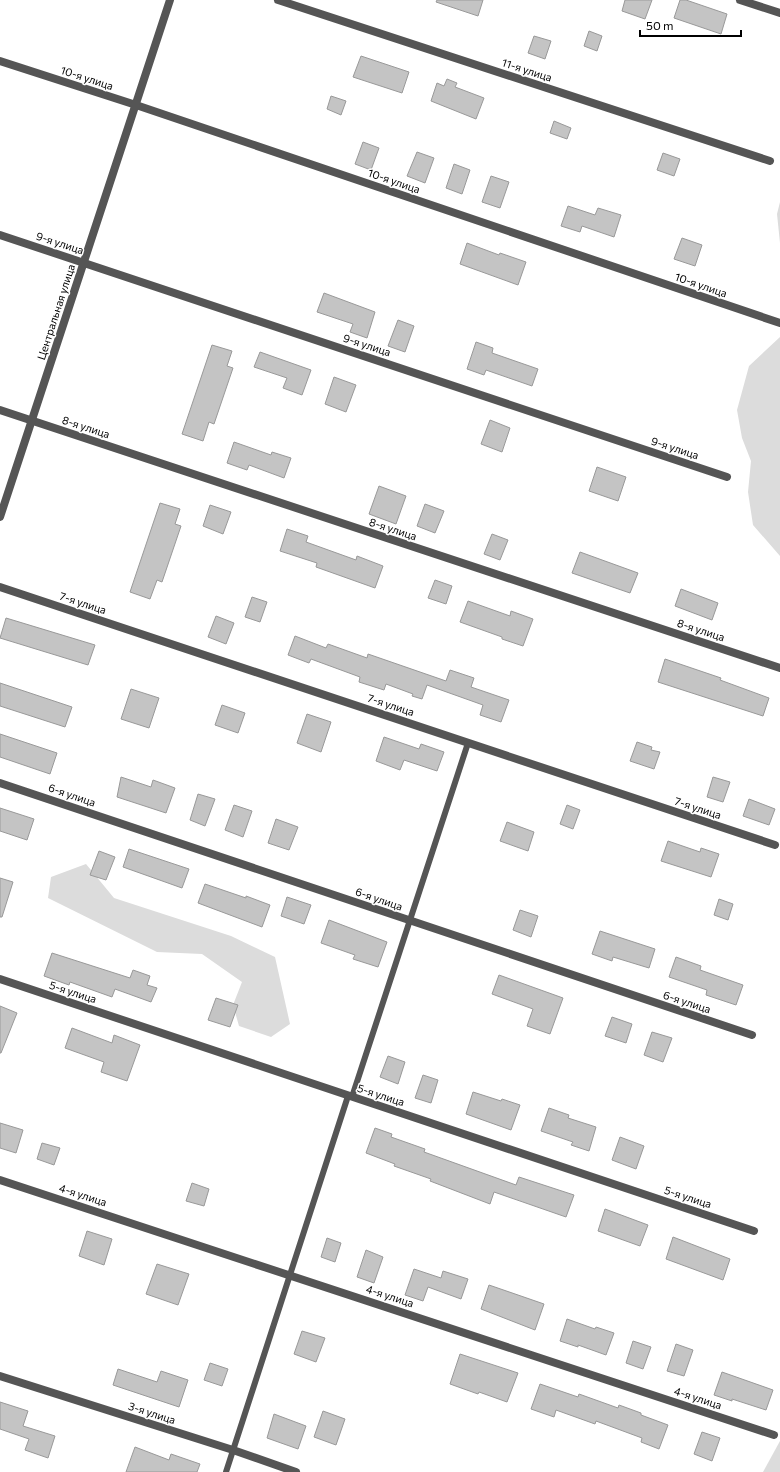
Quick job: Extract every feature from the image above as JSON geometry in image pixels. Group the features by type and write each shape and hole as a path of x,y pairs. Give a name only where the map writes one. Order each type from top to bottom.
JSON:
{"street":[{"name":"Центральная улица","path":"0,517 170,0"},
{"name":"11-я улица","path":"278,0 770,161"},
{"path":"740,0 780,13"},
{"name":"10-я улица","path":"0,61 136,105 780,323"},
{"name":"9-я улица","path":"0,235 727,477"},
{"name":"8-я улица","path":"0,410 780,668"},
{"name":"7-я улица","path":"0,587 774,845"},
{"name":"6-я улица","path":"0,783 752,1035"},
{"name":"5-я улица","path":"0,979 754,1231"},
{"name":"4-я улица","path":"0,1180 774,1435"},
{"name":"3-я улица","path":"0,1376 233,1450 296,1472"}],"lane":[{"path":"226,1472 290,1275 410,921 468,743"}],"shaded area":[{"path":"780,202 780,243 777,214"},
{"path":"780,337 780,556 753,525 748,492 751,461 742,438 737,410 749,366"},
{"path":"86,864 114,898 231,936 275,957 290,1024 271,1037 239,1026 233,1005 242,982 202,954 157,952 48,898 51,877"},
{"path":"780,1441 780,1472 763,1472"}],"building":[{"path":"437,0 483,0 478,16 436,2"},
{"path":"625,0 652,0 645,19 622,11"},
{"path":"680,0 686,0 727,14 721,34 674,18"},
{"path":"589,31 602,36 597,51 584,46"},
{"path":"534,36 551,41 545,59 528,53"},
{"path":"361,56 409,72 402,93 353,77"},
{"path":"447,79 457,83 455,87 484,98 476,119 431,101 437,83 444,86"},
{"path":"331,96 346,101 341,115 327,109"},
{"path":"554,121 571,128 567,139 550,133"},
{"path":"363,142 379,148 371,170 355,164"},
{"path":"417,152 434,158 425,183 407,176"},
{"path":"663,153 680,159 674,176 657,170"},
{"path":"454,164 470,170 462,194 446,188"},
{"path":"491,176 509,182 500,208 482,202"},
{"path":"568,206 595,215 598,208 621,215 614,237 582,226 580,232 561,226"},
{"path":"682,238 702,245 695,266 674,259"},
{"path":"467,243 499,255 500,253 526,262 518,285 460,264"},
{"path":"324,293 375,312 367,338 350,332 353,324 317,312"},
{"path":"398,320 414,326 405,352 388,346"},
{"path":"476,342 493,348 492,353 538,369 532,386 486,370 484,375 467,369"},
{"path":"212,345 232,351 227,366 233,368 214,424 209,422 203,441 182,434"},
{"path":"260,352 311,370 302,395 283,388 287,378 254,367"},
{"path":"334,377 356,385 346,412 325,404"},
{"path":"490,420 510,428 502,452 481,444"},
{"path":"234,442 271,455 272,452 291,458 284,478 249,465 247,470 227,463"},
{"path":"597,467 626,477 618,501 589,491"},
{"path":"379,486 406,496 396,524 369,514"},
{"path":"160,503 180,509 175,524 181,526 162,582 157,580 150,599 130,592"},
{"path":"425,504 444,511 435,533 417,526"},
{"path":"210,505 231,512 223,534 203,526"},
{"path":"287,529 308,536 306,542 356,560 357,556 383,566 375,588 316,567 317,563 280,551"},
{"path":"492,534 508,540 500,560 484,554"},
{"path":"580,552 638,573 630,593 572,573"},
{"path":"435,580 452,586 446,604 428,598"},
{"path":"681,589 718,603 712,620 675,606"},
{"path":"252,597 267,602 260,622 245,617"},
{"path":"468,601 510,616 511,611 533,619 523,646 460,622"},
{"path":"216,616 234,623 226,644 208,637"},
{"path":"6,618 95,645 88,665 0,638"},
{"path":"295,636 326,648 328,644 367,658 368,654 446,681 450,670 474,678 471,687 509,700 501,722 480,715 483,705 427,685 422,699 386,684 384,690 359,682 360,677 311,659 309,663 288,655"},
{"path":"665,659 721,678 720,680 769,698 763,716 658,682"},
{"path":"0,683 72,707 65,727 0,706"},
{"path":"131,689 159,698 149,728 121,719"},
{"path":"222,705 245,713 238,733 215,725"},
{"path":"307,714 331,722 321,752 297,743"},
{"path":"0,734 57,753 50,774 0,757"},
{"path":"384,737 419,749 421,744 444,752 437,771 404,760 400,770 376,761"},
{"path":"637,742 652,747 651,750 660,752 654,769 630,761"},
{"path":"121,777 151,787 153,780 175,788 166,813 117,797"},
{"path":"713,777 730,782 723,802 707,797"},
{"path":"198,794 215,799 205,826 190,820"},
{"path":"749,799 775,809 769,825 743,816"},
{"path":"234,805 252,811 243,837 225,830"},
{"path":"567,805 580,810 573,829 560,824"},
{"path":"0,808 34,819 27,840 0,831"},
{"path":"276,819 298,827 289,850 268,843"},
{"path":"507,822 534,832 528,851 500,841"},
{"path":"668,841 700,852 701,848 719,854 711,877 661,861"},
{"path":"129,849 189,869 182,888 123,867"},
{"path":"99,851 115,857 106,880 90,875"},
{"path":"0,878 13,882 2,917 0,917"},
{"path":"205,884 270,905 262,927 198,903"},
{"path":"287,897 311,905 304,924 281,916"},
{"path":"719,899 733,904 728,920 714,915"},
{"path":"520,910 538,916 531,937 513,930"},
{"path":"329,920 387,942 378,967 353,959 355,955 321,943"},
{"path":"600,931 655,949 649,968 613,957 612,961 592,954"},
{"path":"52,953 130,978 133,970 150,976 147,985 157,988 151,1002 115,989 112,997 70,982 69,985 44,976"},
{"path":"676,957 701,966 700,970 743,985 736,1005 706,995 707,990 669,977"},
{"path":"499,975 563,998 550,1034 527,1026 533,1009 492,994"},
{"path":"216,998 238,1005 230,1027 208,1020"},
{"path":"0,1006 17,1013 1,1053 0,1053"},
{"path":"612,1017 632,1024 626,1043 605,1036"},
{"path":"72,1028 112,1043 114,1035 140,1045 127,1081 101,1072 104,1062 65,1048"},
{"path":"652,1032 672,1038 663,1062 644,1055"},
{"path":"388,1056 405,1062 398,1084 380,1077"},
{"path":"423,1075 438,1080 431,1103 415,1098"},
{"path":"473,1092 501,1101 502,1099 520,1105 511,1130 466,1114"},
{"path":"549,1108 569,1115 568,1118 596,1127 589,1151 571,1145 573,1142 541,1131"},
{"path":"0,1123 23,1130 16,1153 0,1148"},
{"path":"375,1128 392,1134 391,1137 425,1149 424,1152 516,1185 519,1177 574,1195 566,1217 494,1192 490,1204 430,1181 431,1179 394,1166 395,1164 366,1153"},
{"path":"620,1137 644,1146 636,1169 612,1160"},
{"path":"42,1143 60,1148 54,1165 37,1159"},
{"path":"192,1183 209,1189 204,1206 186,1201"},
{"path":"605,1209 648,1225 640,1246 598,1231"},
{"path":"87,1231 112,1239 104,1265 79,1256"},
{"path":"673,1237 730,1259 723,1280 666,1259"},
{"path":"327,1238 341,1243 335,1262 321,1257"},
{"path":"366,1250 383,1257 374,1283 357,1277"},
{"path":"157,1264 189,1274 178,1305 146,1294"},
{"path":"414,1269 441,1278 443,1271 468,1279 461,1299 428,1287 423,1301 405,1295"},
{"path":"489,1285 544,1304 535,1330 481,1309"},
{"path":"567,1319 595,1329 596,1327 614,1333 606,1355 578,1345 578,1347 560,1341"},
{"path":"302,1331 325,1338 316,1362 294,1354"},
{"path":"633,1341 651,1347 643,1369 626,1363"},
{"path":"676,1344 693,1350 684,1376 667,1371"},
{"path":"460,1354 518,1373 507,1402 450,1384"},
{"path":"210,1363 228,1369 222,1386 204,1380"},
{"path":"118,1369 157,1382 161,1371 188,1380 179,1407 113,1385"},
{"path":"722,1372 773,1390 766,1410 714,1395"},
{"path":"540,1384 578,1397 579,1394 618,1408 619,1405 668,1425 659,1449 641,1442 642,1438 596,1421 595,1424 556,1410 554,1417 531,1409"},
{"path":"0,1402 28,1411 23,1426 55,1436 48,1458 25,1450 29,1439 0,1429"},
{"path":"323,1411 345,1419 336,1445 314,1437"},
{"path":"274,1414 306,1426 298,1449 267,1438"},
{"path":"702,1432 720,1438 712,1461 694,1454"},
{"path":"135,1447 169,1460 171,1454 200,1464 197,1472 126,1472"}]}
